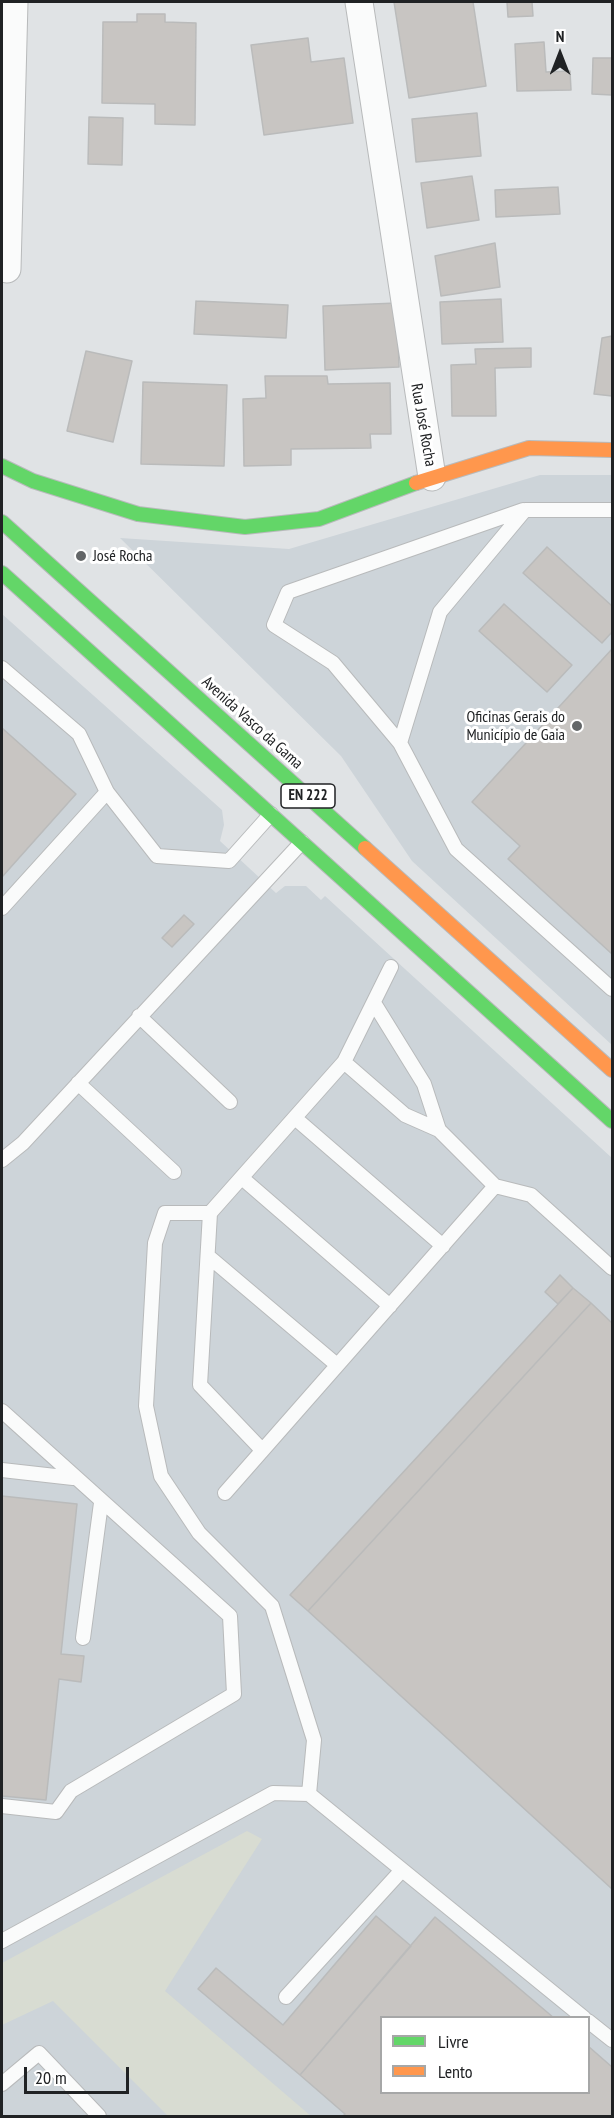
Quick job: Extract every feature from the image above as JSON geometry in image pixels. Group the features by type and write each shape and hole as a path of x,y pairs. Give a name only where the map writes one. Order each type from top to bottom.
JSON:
{"main road":[{"path":"432,477 529,448 612,450"},
{"name":"Rua José Rocha","path":"2,466 33,481 138,514 246,527 319,519 432,477"},
{"name":"Avenida Vasco da Gama","path":"2,522 612,1070"},
{"name":"EN 222","path":"2,573 612,1121"}],"street":[{"path":"7,269 14,2"},
{"name":"Rua José Rocha","path":"359,2 432,477"}],"lane":[{"path":"612,510 525,510 288,592 274,626 333,663 400,743 456,849 612,988"},
{"path":"400,743 440,612 525,510"},
{"path":"2,668 79,734 107,792 157,856 229,861 271,814"},
{"path":"2,908 107,792"},
{"path":"2,1160 23,1143 302,842"},
{"path":"262,1450 200,1385 210,1213 344,1062 391,967"},
{"path":"374,1003 424,1083 439,1130"},
{"path":"139,1016 230,1102"},
{"path":"344,1062 405,1116 439,1130 495,1186 531,1195 612,1268"},
{"path":"78,1083 174,1172"},
{"path":"295,1118 443,1246"},
{"path":"242,1178 390,1306"},
{"path":"225,1493 495,1186"},
{"path":"210,1213 165,1213 158,1233 155,1243 146,1406 161,1476 199,1533 272,1605 314,1740 309,1794"},
{"path":"208,1256 337,1365"},
{"path":"2,1411 73,1478 230,1616 234,1694 71,1791 56,1812 2,1806"},
{"path":"2,1470 73,1478"},
{"path":"83,1638 101,1503"},
{"path":"2,1941 273,1793 309,1794 582,2016"},
{"path":"286,1997 402,1870"},
{"path":"590,2023 612,2040"},
{"path":"2,2084 39,2053 99,2116"}],"shaded area":[{"path":"540,475 612,475 612,1045 412,861 341,756 120,538 289,549"},
{"path":"2,614 222,810 224,825 220,841 276,893 285,886 306,886 321,900 325,896 612,1158 612,2116 2,2116"},
{"path":"247,1831 262,1839 165,1991 311,2116 168,2116 53,2001 2,2025 2,1963"}],"building":[{"path":"394,2 473,2 486,86 409,98"},
{"path":"507,2 532,2 533,16 508,17"},
{"path":"137,14 165,14 165,22 196,23 195,125 155,124 155,104 102,103 103,22 137,22"},
{"path":"308,38 311,62 344,58 353,123 264,135 251,45"},
{"path":"544,42 546,72 570,71 571,90 517,91 515,44"},
{"path":"593,58 612,58 612,95 592,94"},
{"path":"477,113 481,156 416,162 412,119"},
{"path":"89,117 123,118 122,165 88,164"},
{"path":"472,176 479,220 427,228 421,183"},
{"path":"558,187 560,214 496,217 495,190"},
{"path":"495,243 500,287 441,296 435,256"},
{"path":"501,299 503,342 442,344 440,302"},
{"path":"196,301 288,305 286,338 194,334"},
{"path":"397,303 399,367 325,370 323,306"},
{"path":"612,336 612,396 594,394 602,338"},
{"path":"531,348 531,367 495,368 496,416 452,416 451,365 476,364 475,349"},
{"path":"86,351 132,361 113,442 67,431"},
{"path":"265,376 327,376 328,384 390,383 391,434 370,434 371,448 291,449 291,465 244,466 243,399 266,398"},
{"path":"143,382 227,385 224,466 141,464"},
{"path":"547,547 612,606 612,632 602,643 523,573"},
{"path":"504,604 572,665 547,692 479,631"},
{"name":"Oficinas Gerais do Município de Gaia","path":"612,649 612,954 508,859 520,846 472,802"},
{"path":"2,728 76,794 2,877"},
{"path":"184,915 194,924 172,947 162,938"},
{"path":"560,1275 573,1288 558,1304 545,1292"},
{"path":"573,1288 591,1303 308,1611 290,1595"},
{"path":"591,1303 612,1323 612,1889 308,1611"},
{"path":"2,1496 77,1504 61,1654 84,1656 81,1682 59,1679 46,1800 2,1796"},
{"path":"376,1916 411,1946 300,2075 198,1989 216,1968 283,2025"},
{"path":"435,1917 552,2016 380,2016 380,2094 590,2094 590,2048 612,2067 612,2116 343,2116 345,2114 300,2075"}],"traffic: fast":[{"path":"2,466 33,481 138,514 245,527 319,519 416,483"},
{"path":"2,522 365,848"},
{"path":"2,573 612,1121"}],"traffic: slow":[{"path":"416,483 529,448 612,450"},
{"path":"365,848 612,1070"}],"place":[{"name":"José Rocha","path":"81,556"},
{"name":"Oficinas Gerais do Município de Gaia","path":"577,726"}]}
